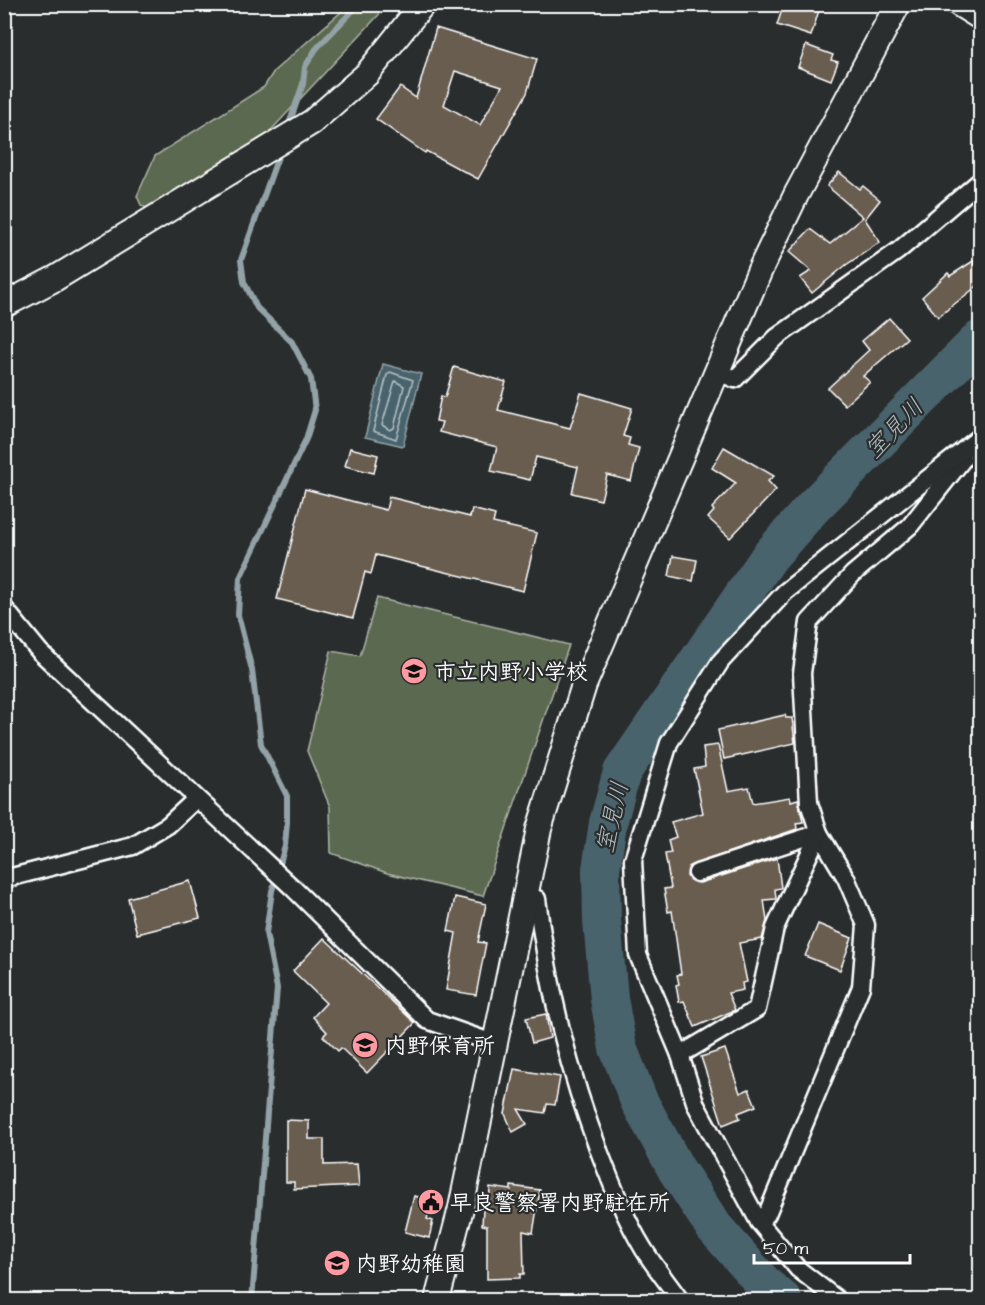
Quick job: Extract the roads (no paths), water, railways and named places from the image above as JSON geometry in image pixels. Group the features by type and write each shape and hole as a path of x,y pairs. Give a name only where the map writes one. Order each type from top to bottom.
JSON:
{"street":[{"path":"4,305 56,278 312,122 367,74 423,4"},
{"path":"437,1300 461,1208 539,829 584,685 760,270 796,195 898,4"},
{"path":"959,4 981,17"},
{"path":"718,372 735,379 777,337 898,251 981,181"},
{"path":"759,1222 767,1214 861,987 866,925 846,878 819,833 809,803 803,683 809,622 854,574 910,526 980,437"},
{"path":"838,1300 798,1269 759,1222 696,1105 680,1055 638,955 633,860 669,743 721,661 785,592 980,437"},
{"path":"4,608 40,652 293,888 427,1020 496,1044"},
{"path":"4,879 133,846 168,825 196,799"},
{"path":"697,873 819,833"},
{"path":"680,1055 757,1009 775,928 819,833"},
{"path":"524,893 537,899 546,970 562,1040 584,1111 611,1181 643,1247 680,1300"}],"water":[{"path":"383,364 421,374 403,446 365,437"}],"waterway":[{"path":"288,127 303,84 305,67 316,49 359,4"},
{"path":"252,1300 277,988 266,933 272,891 285,846 287,796 261,744 252,670 238,615 240,578 306,439 315,410 311,379 292,342 257,308 244,282 241,260 280,151"},
{"name":"室見川","path":"783,1300 766,1286 714,1227 676,1169 639,1101 618,1048 609,999 602,920 601,869 608,823 622,772 769,557 813,507 980,339"}],"place":[{"name":"市立内野小学校","path":"414,671"},
{"name":"内野保育所","path":"365,1045"},
{"name":"早良警察署内野駐在所","path":"431,1202"},
{"name":"内野幼稚園","path":"337,1263"}]}
